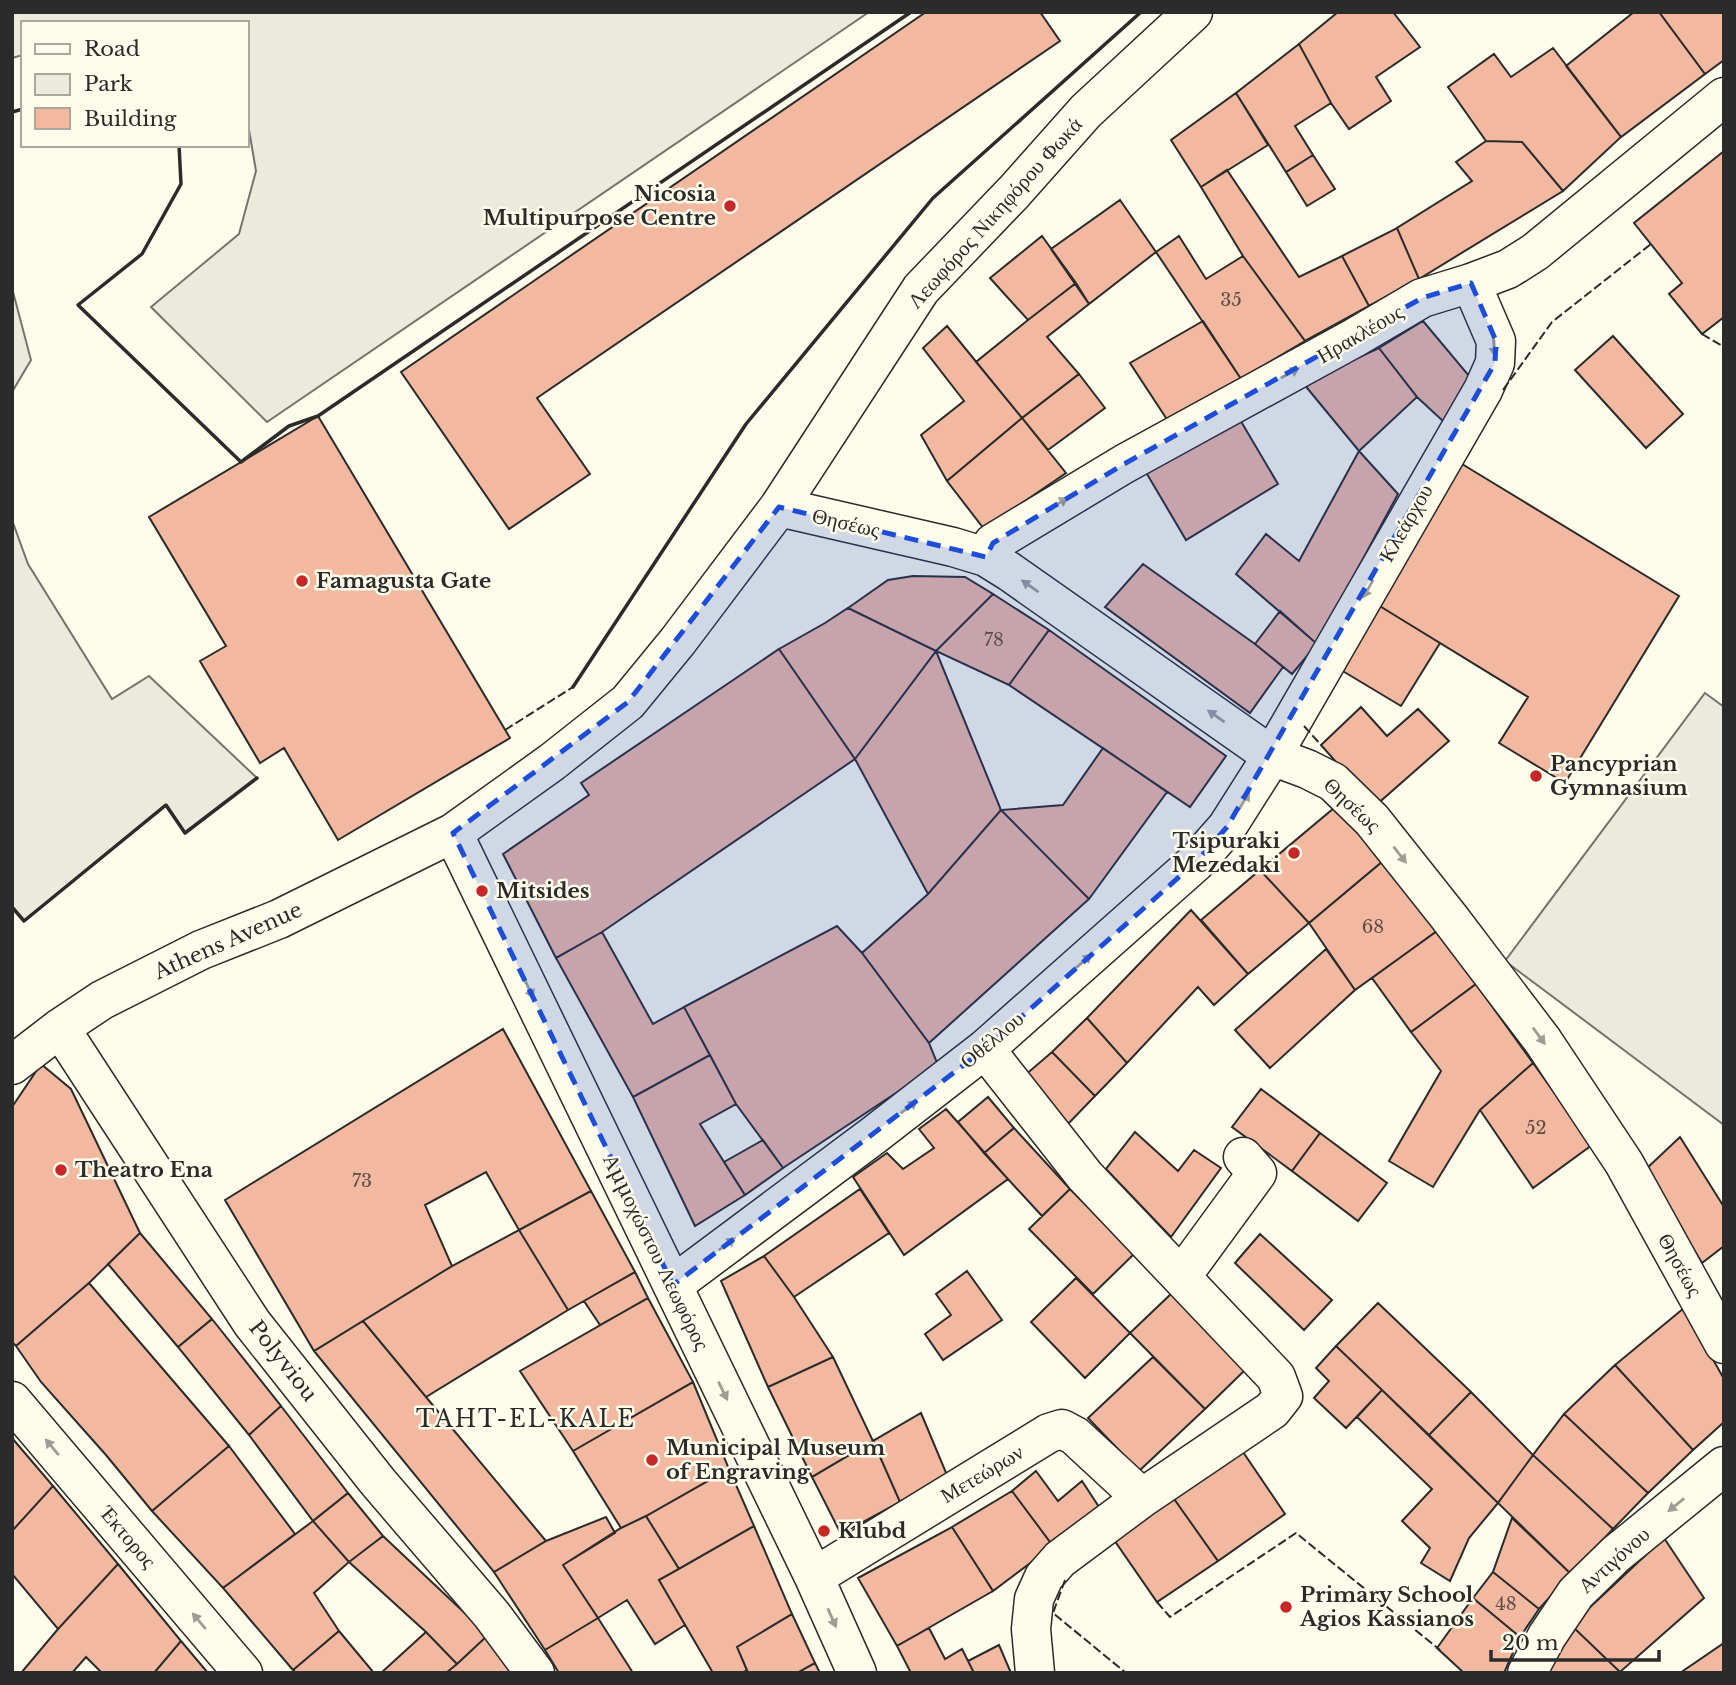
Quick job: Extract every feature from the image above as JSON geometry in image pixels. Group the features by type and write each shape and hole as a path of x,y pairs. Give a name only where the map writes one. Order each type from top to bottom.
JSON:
{"street":[{"name":"Λεωφόρος Νικηφόρου Φωκά","path":"453,833 552,762 628,702 779,508 921,289 1014,192 1086,111 1193,12"},
{"name":"Ηρακλέους","path":"986,557 993,543 1124,464 1422,298 1508,269 1535,252 1724,97"},
{"name":"Κλεάρχου","path":"1272,756 1477,401 1495,363 1496,341 1471,283"},
{"name":"Θησέως","path":"779,508 953,547 986,557 1272,756 1333,782 1372,820 1543,1041 1624,1163 1724,1344"},
{"name":"Οθέλλου","path":"673,1285 985,1049 1196,862 1227,827 1272,756"},
{"name":"Athens Avenue","path":"12,1065 102,1000 201,950 279,919 453,833"},
{"name":"Αμμοχώστου Λεωφόρος","path":"453,833 814,1577 857,1673"},
{"name":"Polyviou","path":"60,1028 252,1324 378,1482 492,1615 535,1673"},
{"path":"985,1049 1085,1175 1276,1377 1283,1396 1272,1410 1142,1497 1060,1559 1044,1577 1034,1599 1031,1629 1035,1673"},
{"path":"1181,1277 1257,1173 1242,1157"},
{"name":"Έκτορος","path":"12,1401 243,1673"},
{"name":"Μετεώρων","path":"814,1577 1049,1433 1062,1429 1075,1436 1142,1497"},
{"name":"Αντιγόνου","path":"1527,1673 1547,1636 1576,1593 1616,1554 1724,1466"}],"highlighted area":[{"path":"1471,283 1496,341 1495,363 1227,827 1196,862 985,1049 673,1285 453,833 628,702 779,507 986,557 993,543 1124,464 1422,298"}],"green space":[{"path":"12,12 869,12 267,422 151,307 239,234 256,171 248,124 248,21 21,21 21,56 12,58"},
{"path":"1705,693 1724,707 1724,1125 1505,961"}],"shaded area":[{"path":"12,288 31,360 12,392"},
{"path":"12,520 28,564 112,699 149,676 257,778 185,833 165,805 24,921 12,907"}],"building":[{"name":"Nicosia Multipurpose Centre","path":"926,12 1040,12 1060,41 537,398 590,474 509,529 401,372"},
{"path":"1338,12 1393,12 1420,47 1376,77 1391,101 1349,129 1331,103 1299,44"},
{"path":"1634,12 1659,12 1705,74 1621,137 1566,66"},
{"path":"1659,12 1724,12 1724,60 1705,74"},
{"path":"1299,44 1331,103 1295,126 1313,155 1286,172 1236,93"},
{"path":"1553,48 1621,137 1563,191 1522,142 1486,141 1448,87 1494,54 1511,77"},
{"path":"1236,93 1268,145 1201,187 1171,140"},
{"path":"1486,141 1522,142 1563,191 1419,279 1397,228 1472,181 1456,162"},
{"path":"1724,151 1724,317 1702,334 1669,294 1682,283 1634,223"},
{"path":"1313,155 1335,189 1307,206 1286,172"},
{"path":"1227,170 1299,277 1342,256 1369,306 1305,341 1243,256 1201,187"},
{"path":"1120,200 1156,252 1089,304 1051,249"},
{"path":"1397,228 1419,279 1369,306 1342,256"},
{"path":"1042,236 1076,283 1028,320 990,278"},
{"path":"1179,236 1206,279 1243,256 1305,341 1241,379 1156,252"},
{"path":"1076,283 1089,304 1047,337 1079,374 1022,418 976,362"},
{"path":"1203,321 1241,379 1168,421 1130,363"},
{"path":"1423,321 1470,377 1445,423 1417,397 1379,348"},
{"path":"947,326 1022,418 947,481 921,435 964,401 923,348"},
{"path":"1613,336 1683,414 1646,448 1575,370"},
{"path":"1379,348 1417,397 1359,451 1303,383"},
{"path":"1079,374 1105,408 1048,450 1022,418"},
{"name":"Famagusta Gate","path":"318,416 510,738 338,840 284,748 260,763 200,661 226,646 149,517"},
{"path":"1022,418 1066,473 984,529 947,481"},
{"path":"1239,418 1278,484 1186,540 1144,469"},
{"path":"1359,451 1398,494 1317,644 1236,574 1266,534 1299,561"},
{"path":"1462,464 1679,596 1565,783 1499,743 1528,697 1378,605"},
{"path":"1143,564 1283,667 1250,713 1105,607"},
{"path":"913,576 965,577 993,594 936,651 848,608 888,580"},
{"path":"993,594 1049,630 1009,685 936,651"},
{"path":"1378,605 1440,643 1401,706 1341,670"},
{"path":"848,608 936,651 855,759 779,649"},
{"path":"1280,611 1317,644 1292,674 1255,644"},
{"path":"1049,630 1226,756 1190,807 1009,685"},
{"path":"779,649 855,759 602,932 556,958 503,854 589,795 581,783"},
{"path":"936,651 1001,810 928,894 855,759"},
{"path":"1361,707 1387,736 1418,709 1449,741 1375,806 1321,745"},
{"path":"1103,748 1167,792 1089,899 1001,810 1063,805"},
{"path":"1340,803 1383,861 1309,923 1260,870"},
{"path":"1001,810 1089,899 929,1043 862,953 928,894"},
{"path":"1383,861 1437,931 1355,990 1309,923"},
{"path":"1260,870 1309,923 1248,974 1201,920"},
{"path":"1191,910 1248,974 1214,1005 1198,987 1127,1063 1087,1018"},
{"path":"837,926 862,953 929,1043 938,1065 783,1168 736,1104 684,1007"},
{"path":"1437,931 1476,984 1411,1032 1372,978"},
{"path":"602,932 653,1024 684,1007 710,1055 633,1097 556,958"},
{"path":"1326,949 1355,990 1270,1068 1235,1030"},
{"path":"1476,984 1533,1063 1480,1110 1433,1187 1389,1161 1441,1071 1411,1032"},
{"path":"1087,1018 1127,1063 1095,1096 1052,1052"},
{"path":"503,1029 591,1191 519,1230 486,1172 425,1205 452,1266 314,1351 225,1200"},
{"path":"1052,1052 1095,1096 1067,1125 1024,1076"},
{"path":"710,1055 736,1104 700,1124 745,1195 695,1226 633,1097"},
{"path":"1533,1063 1592,1145 1533,1188 1480,1110"},
{"name":"Theatro Ena","path":"41,1064 71,1089 140,1233 89,1283 16,1346 12,1342 12,1107"},
{"path":"1261,1089 1320,1133 1292,1171 1232,1127"},
{"path":"988,1097 1014,1128 984,1153 958,1122"},
{"path":"946,1109 1008,1179 904,1255 853,1177 887,1153 903,1169 934,1148 919,1129"},
{"path":"1014,1128 1070,1189 1042,1216 984,1153"},
{"path":"1135,1132 1178,1171 1194,1150 1221,1168 1171,1237 1106,1169"},
{"path":"1320,1133 1387,1183 1358,1221 1292,1171"},
{"path":"1680,1137 1724,1207 1724,1246 1702,1263 1645,1170"},
{"path":"763,1140 783,1168 745,1195 724,1162"},
{"path":"860,1189 889,1233 794,1297 764,1256"},
{"path":"1070,1189 1134,1254 1093,1294 1029,1229"},
{"path":"591,1191 635,1272 568,1310 519,1230"},
{"path":"519,1230 568,1310 426,1397 363,1321 452,1266"},
{"path":"140,1233 212,1319 178,1347 108,1264"},
{"path":"1260,1234 1332,1300 1304,1330 1235,1263"},
{"path":"764,1256 833,1357 768,1387 721,1281"},
{"path":"967,1271 1002,1320 943,1360 925,1334 951,1315 936,1294"},
{"path":"635,1272 648,1298 600,1325 584,1301"},
{"path":"1076,1278 1130,1333 1085,1378 1031,1322"},
{"path":"89,1283 229,1446 152,1511 41,1382 16,1346"},
{"path":"1172,1293 1246,1369 1205,1409 1130,1333"},
{"path":"648,1298 693,1382 573,1451 520,1371"},
{"path":"1378,1303 1471,1392 1429,1435 1336,1346"},
{"path":"1684,1308 1724,1379 1724,1422 1693,1450 1615,1365"},
{"path":"212,1319 281,1406 249,1435 178,1347"},
{"path":"363,1321 546,1541 494,1572 314,1351"},
{"path":"1336,1346 1382,1390 1346,1428 1314,1398 1329,1381 1316,1368"},
{"path":"833,1357 873,1441 812,1477 768,1387"},
{"path":"1153,1357 1205,1409 1139,1471 1088,1418"},
{"path":"1615,1365 1693,1450 1648,1493 1564,1414"},
{"name":"Municipal Museum of Engraving","path":"693,1382 729,1469 621,1528 573,1451"},
{"path":"1382,1390 1498,1503 1469,1538 1450,1581 1421,1563 1430,1548 1402,1521 1432,1489 1357,1417"},
{"path":"1471,1392 1533,1455 1498,1503 1429,1435"},
{"path":"281,1406 348,1493 313,1521 249,1435"},
{"path":"921,1413 947,1475 900,1502 873,1441"},
{"path":"1564,1414 1648,1493 1613,1529 1533,1455"},
{"path":"12,1438 53,1486 12,1531"},
{"path":"873,1441 900,1502 841,1534 812,1477"},
{"path":"229,1446 295,1534 223,1588 152,1511"},
{"path":"1241,1449 1285,1514 1218,1561 1172,1496"},
{"path":"1533,1455 1613,1529 1571,1574 1498,1503"},
{"path":"729,1469 754,1526 679,1569 646,1516"},
{"path":"1036,1471 1058,1501 1082,1481 1101,1510 1053,1546 1012,1491"},
{"path":"53,1486 118,1564 58,1629 12,1574 12,1531"},
{"path":"1012,1491 1053,1546 993,1591 952,1527"},
{"path":"348,1493 383,1536 349,1562 313,1521"},
{"path":"1172,1496 1218,1561 1157,1602 1112,1537"},
{"path":"646,1516 679,1569 659,1580 685,1625 655,1644 627,1600 598,1618 563,1565 621,1528"},
{"path":"606,1517 615,1533 563,1565 598,1618 545,1650 494,1572 546,1541"},
{"path":"1512,1518 1571,1574 1539,1609 1493,1572"},
{"path":"313,1521 349,1562 314,1593 339,1631 293,1670 223,1588"},
{"path":"754,1526 792,1614 737,1647 747,1670 742,1673 713,1673 659,1580"},
{"path":"952,1527 993,1591 897,1646 858,1578"},
{"path":"383,1536 488,1635 457,1664 349,1562"},
{"path":"1664,1538 1704,1598 1620,1672 1571,1625"},
{"path":"118,1564 181,1641 154,1673 102,1673 86,1657 72,1673 21,1673 58,1629"},
{"path":"1493,1572 1539,1609 1520,1637 1473,1598"},
{"path":"1473,1598 1520,1637 1504,1673 1464,1673 1437,1648"},
{"path":"792,1614 815,1663 797,1673 748,1673 737,1647"},
{"path":"598,1618 633,1673 559,1673 545,1650"},
{"path":"1571,1625 1621,1673 1548,1673"},
{"path":"929,1628 945,1659 962,1649 974,1673 911,1673 897,1646"},
{"path":"339,1631 374,1673 296,1673 293,1670"},
{"path":"426,1632 457,1664 446,1673 381,1673"},
{"path":"488,1635 511,1673 446,1673 457,1664"},
{"path":"181,1641 208,1673 154,1673"},
{"path":"1724,1643 1724,1673 1680,1673"},
{"path":"999,1645 1011,1673 974,1673 968,1661"},
{"path":"815,1663 820,1673 797,1673"}],"fence":[{"path":"1503,390 1552,322 1651,244"},
{"path":"1702,334 1724,347"},
{"path":"505,730 573,687"},
{"path":"1304,726 1321,745"},
{"path":"1157,1602 1170,1617 1296,1533 1440,1650"},
{"path":"1065,1580 1053,1613 1126,1673"}],"wall":[{"path":"179,147 181,184 142,254 78,305 241,462 289,426 318,416 911,12"},
{"path":"573,687 746,424 933,198 1141,12"},
{"path":"12,112 21,110"},
{"path":"12,907 24,921 166,805 185,833 257,778"}],"place":[{"name":"Nicosia Multipurpose Centre","path":"730,206"},
{"name":"Famagusta Gate","path":"302,581"},
{"name":"Pancyprian Gymnasium","path":"1536,776"},
{"name":"Tsipuraki Mezedaki","path":"1294,853"},
{"name":"Mitsides","path":"482,891"},
{"name":"Theatro Ena","path":"61,1170"},
{"name":"Municipal Museum of Engraving","path":"652,1460"},
{"name":"Klubd","path":"824,1531"},
{"name":"Primary School Agios Kassianos","path":"1286,1607"}],"district":[{"name":"TAHT-EL-KALE","path":"526,1419"}]}
